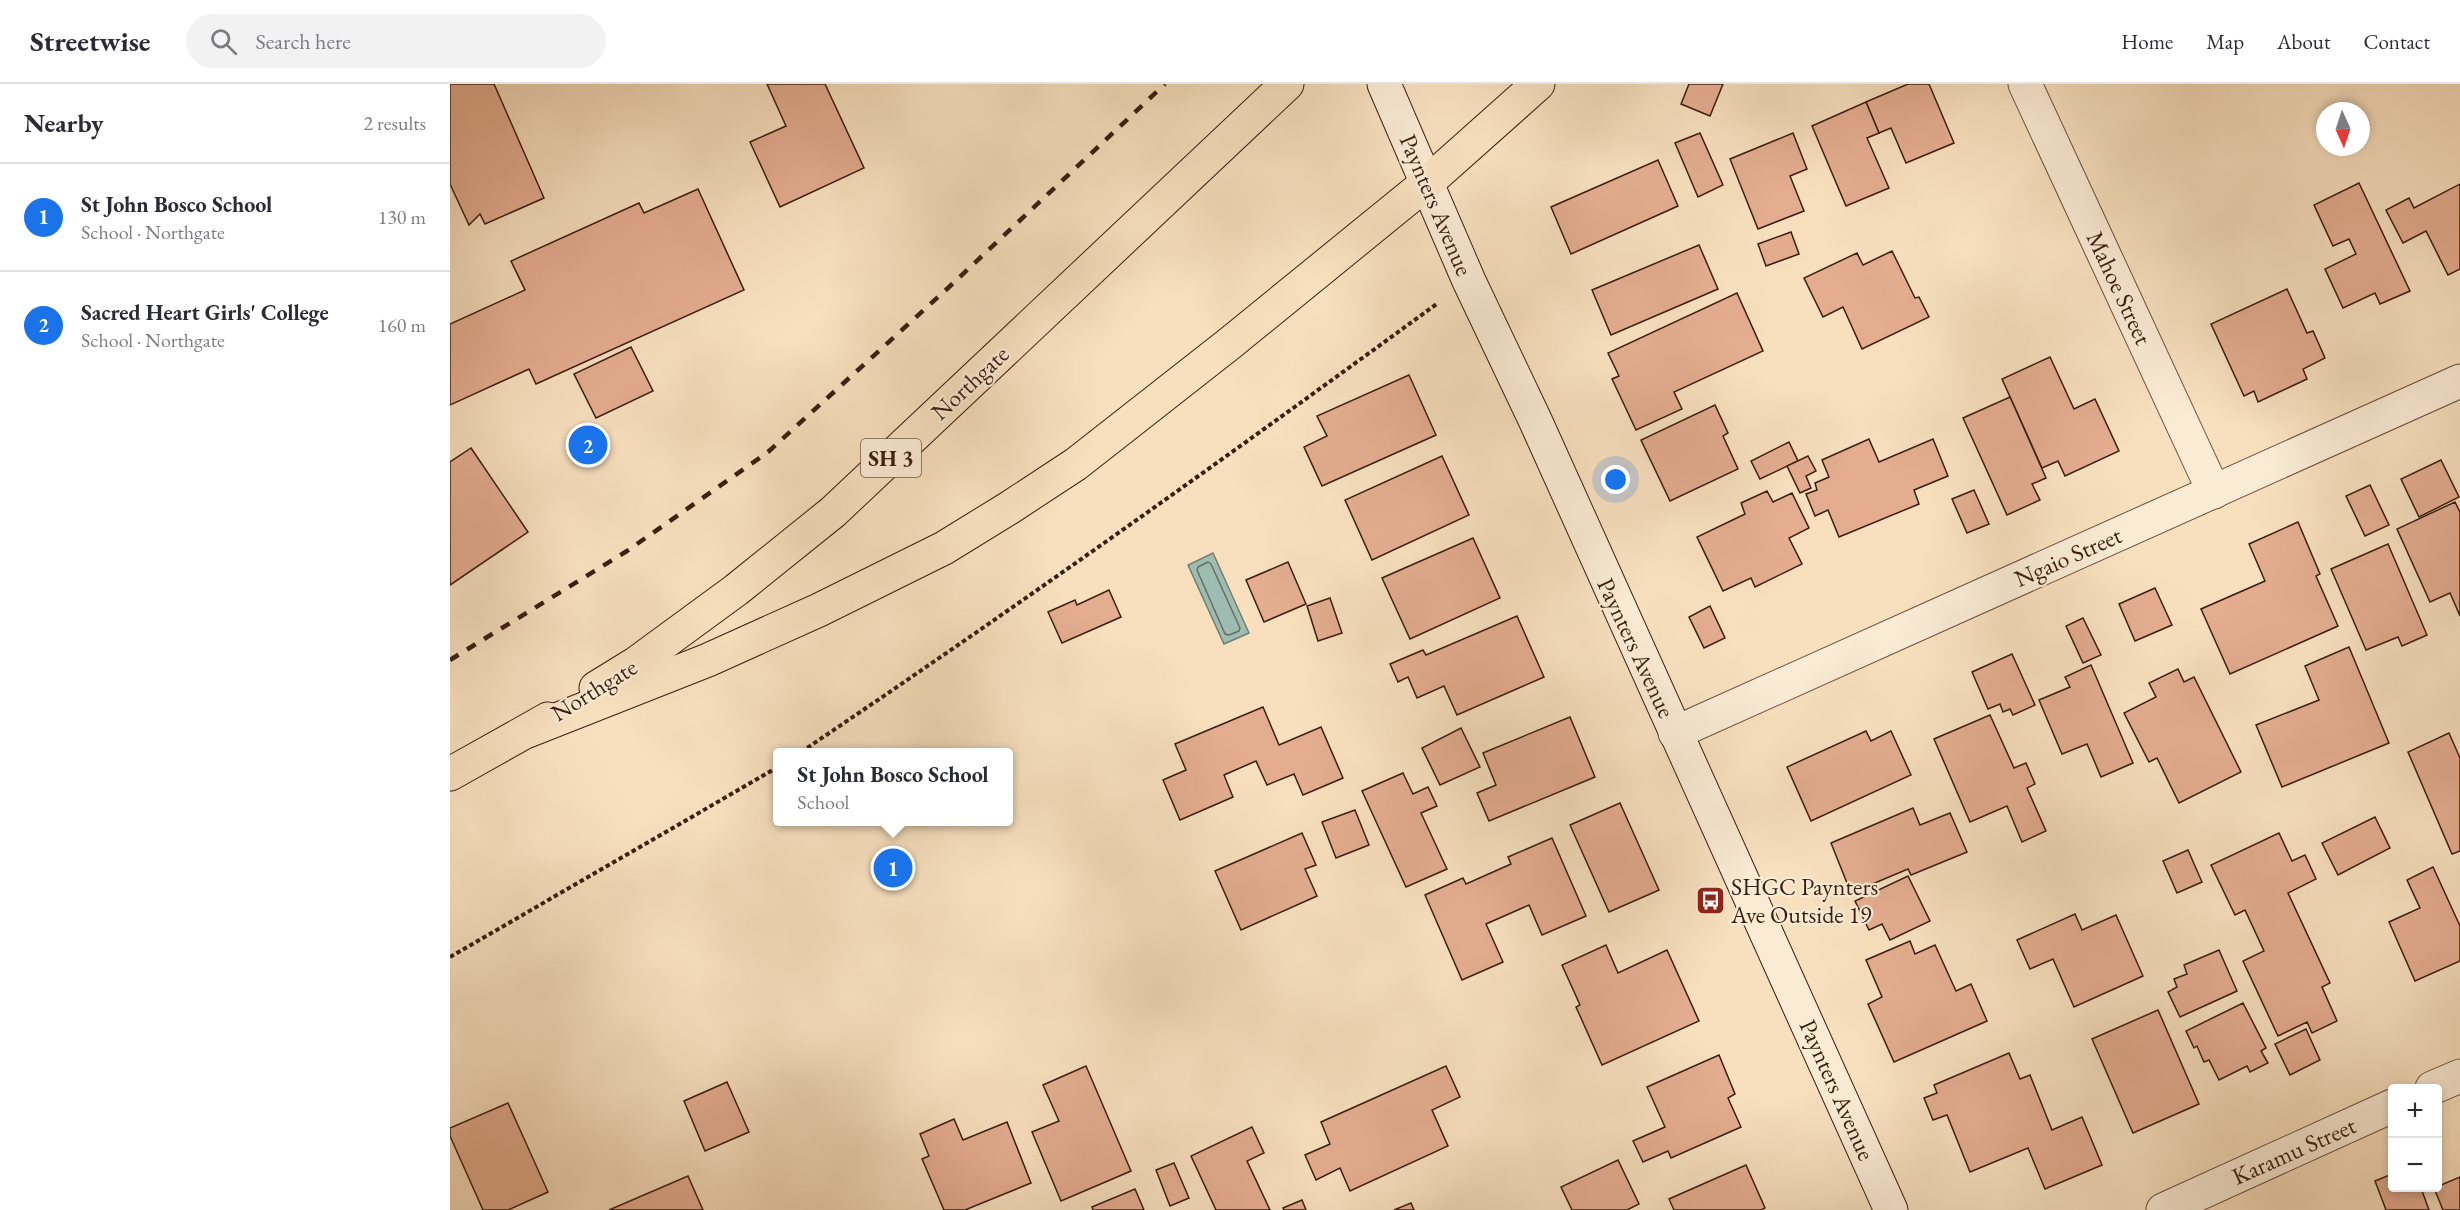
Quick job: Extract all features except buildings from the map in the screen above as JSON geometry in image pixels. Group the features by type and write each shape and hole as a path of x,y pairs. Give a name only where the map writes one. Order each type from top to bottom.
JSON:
{"highway":[{"name":"Northgate","path":"450,774 528,731 635,664 736,590 833,512 1287,84"},
{"path":"528,731 708,660 819,610 944,548 1009,508 1076,464 1154,404 1428,182 1538,84"}],"street":[{"name":"Paynters Avenue","path":"1384,84 1469,281 1536,422 1891,1210"},
{"name":"Mahoe Street","path":"2025,84 2214,492"},
{"name":"Ngaio Street","path":"1675,733 2460,381"},
{"path":"2442,1084 2460,1076"},
{"name":"Karamu Street","path":"2163,1210 2388,1108"}],"path":[{"path":"808,748 936,662 1190,483 1469,281"},
{"path":"450,957 773,769"}],"water":[{"path":"1213,553 1249,633 1224,644 1188,565"}],"railway":[{"path":"450,660 627,551 768,452 948,288 1165,84"}],"place":[{"name":"Sacred Heart Girls' College","path":"588,445"},
{"name":"St John Bosco School","path":"893,868"},
{"name":"SHGC Paynters Ave Outside 19","path":"1710,901"}]}
